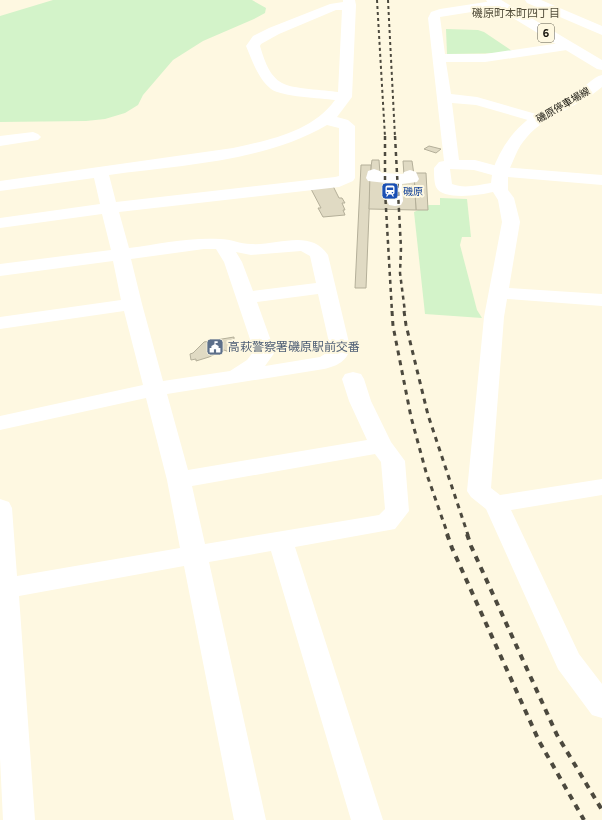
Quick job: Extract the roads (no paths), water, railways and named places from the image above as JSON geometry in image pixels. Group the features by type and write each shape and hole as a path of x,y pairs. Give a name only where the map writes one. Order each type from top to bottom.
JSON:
{"main road":[{"path":"530,0 602,31"},
{"path":"452,164 435,15 495,2"},
{"name":"6","path":"495,2 602,66"},
{"path":"0,184 233,153 276,143 304,132 325,120 334,112 345,97 349,3 334,7 274,31 258,39 254,46 261,68 276,86 287,90 345,97"},
{"path":"439,58 485,58 567,46"},
{"name":"磯原停車場線","path":"499,179 508,151 519,135 538,119 589,92 602,79"},
{"path":"444,98 477,101 538,119"},
{"path":"0,223 110,208 339,182 347,178 347,126 343,122 325,120"},
{"path":"0,142 33,137"},
{"path":"602,180 499,179 475,191 449,190 444,186 442,168 445,165 452,164 480,166 499,179 501,194 506,198 511,222 500,293 494,317 484,438 478,483 479,491 496,504 568,661 602,706"},
{"path":"100,171 132,304 156,389 179,480 250,820"},
{"path":"376,175 405,177 396,201"},
{"path":"0,270 204,244 222,244 306,235 315,237 339,340 339,352 333,358 324,362 156,389 0,423"},
{"path":"222,244 252,250"},
{"path":"222,244 233,262 270,365 281,369"},
{"path":"233,262 237,253 302,245 315,250 319,255"},
{"path":"246,298 326,287"},
{"path":"500,293 602,300"},
{"path":"0,323 132,304"},
{"path":"237,376 254,365 265,352"},
{"path":"3,588 386,523 397,511 393,461 381,446 360,401 353,379"},
{"path":"179,480 381,446"},
{"path":"496,504 602,487"},
{"path":"0,508 3,588 19,820"},
{"path":"280,540 367,820"}],"railway":[{"path":"377,0 385,137"},
{"path":"388,0 395,137"},
{"path":"395,136 401,248 400,273 405,312"},
{"path":"385,137 385,191 392,312"},
{"path":"392,311 393,326 411,417 426,472 448,535"},
{"path":"404,311 428,415 468,535"},
{"path":"447,534 539,741 584,820"},
{"path":"467,534 471,546 557,735 602,810"}],"place":[{"name":"磯原","path":"390,191"},
{"name":"高萩警察署磯原駅前交番","path":"215,347"}],"district":[{"name":"磯原町本町四丁目","path":"516,13"}]}
